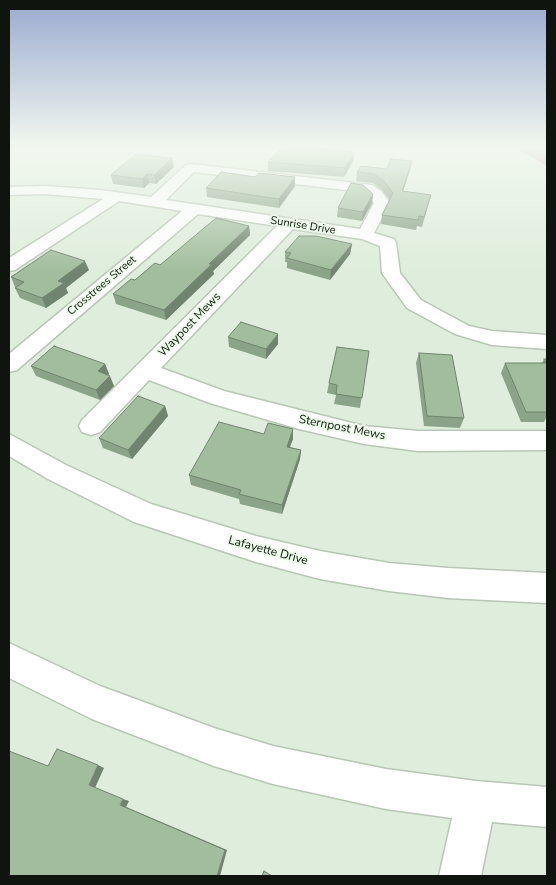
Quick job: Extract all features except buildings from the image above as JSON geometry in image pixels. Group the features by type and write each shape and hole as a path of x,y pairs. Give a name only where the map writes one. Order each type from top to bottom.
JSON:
{"street":[{"path":"154,203 170,188"},
{"path":"365,235 382,203 376,194 367,188"},
{"name":"Sunrise Drive","path":"9,192 71,191 195,208 365,235 388,244 391,273 414,304 436,317 462,330 492,338 547,342"},
{"path":"9,266 116,197"},
{"name":"Crosstrees Street","path":"9,365 195,208"},
{"name":"Waypost Mews","path":"91,426 289,224"},
{"name":"Sternpost Mews","path":"145,370 218,397 299,420 364,435 418,441 547,441"},
{"name":"Lafayette Drive","path":"9,444 57,472 144,514 256,549 320,565 389,577 448,583 547,588"},
{"path":"9,660 92,701 214,747 265,762 386,789 476,801 547,807"},
{"path":"460,876 476,801"}]}
